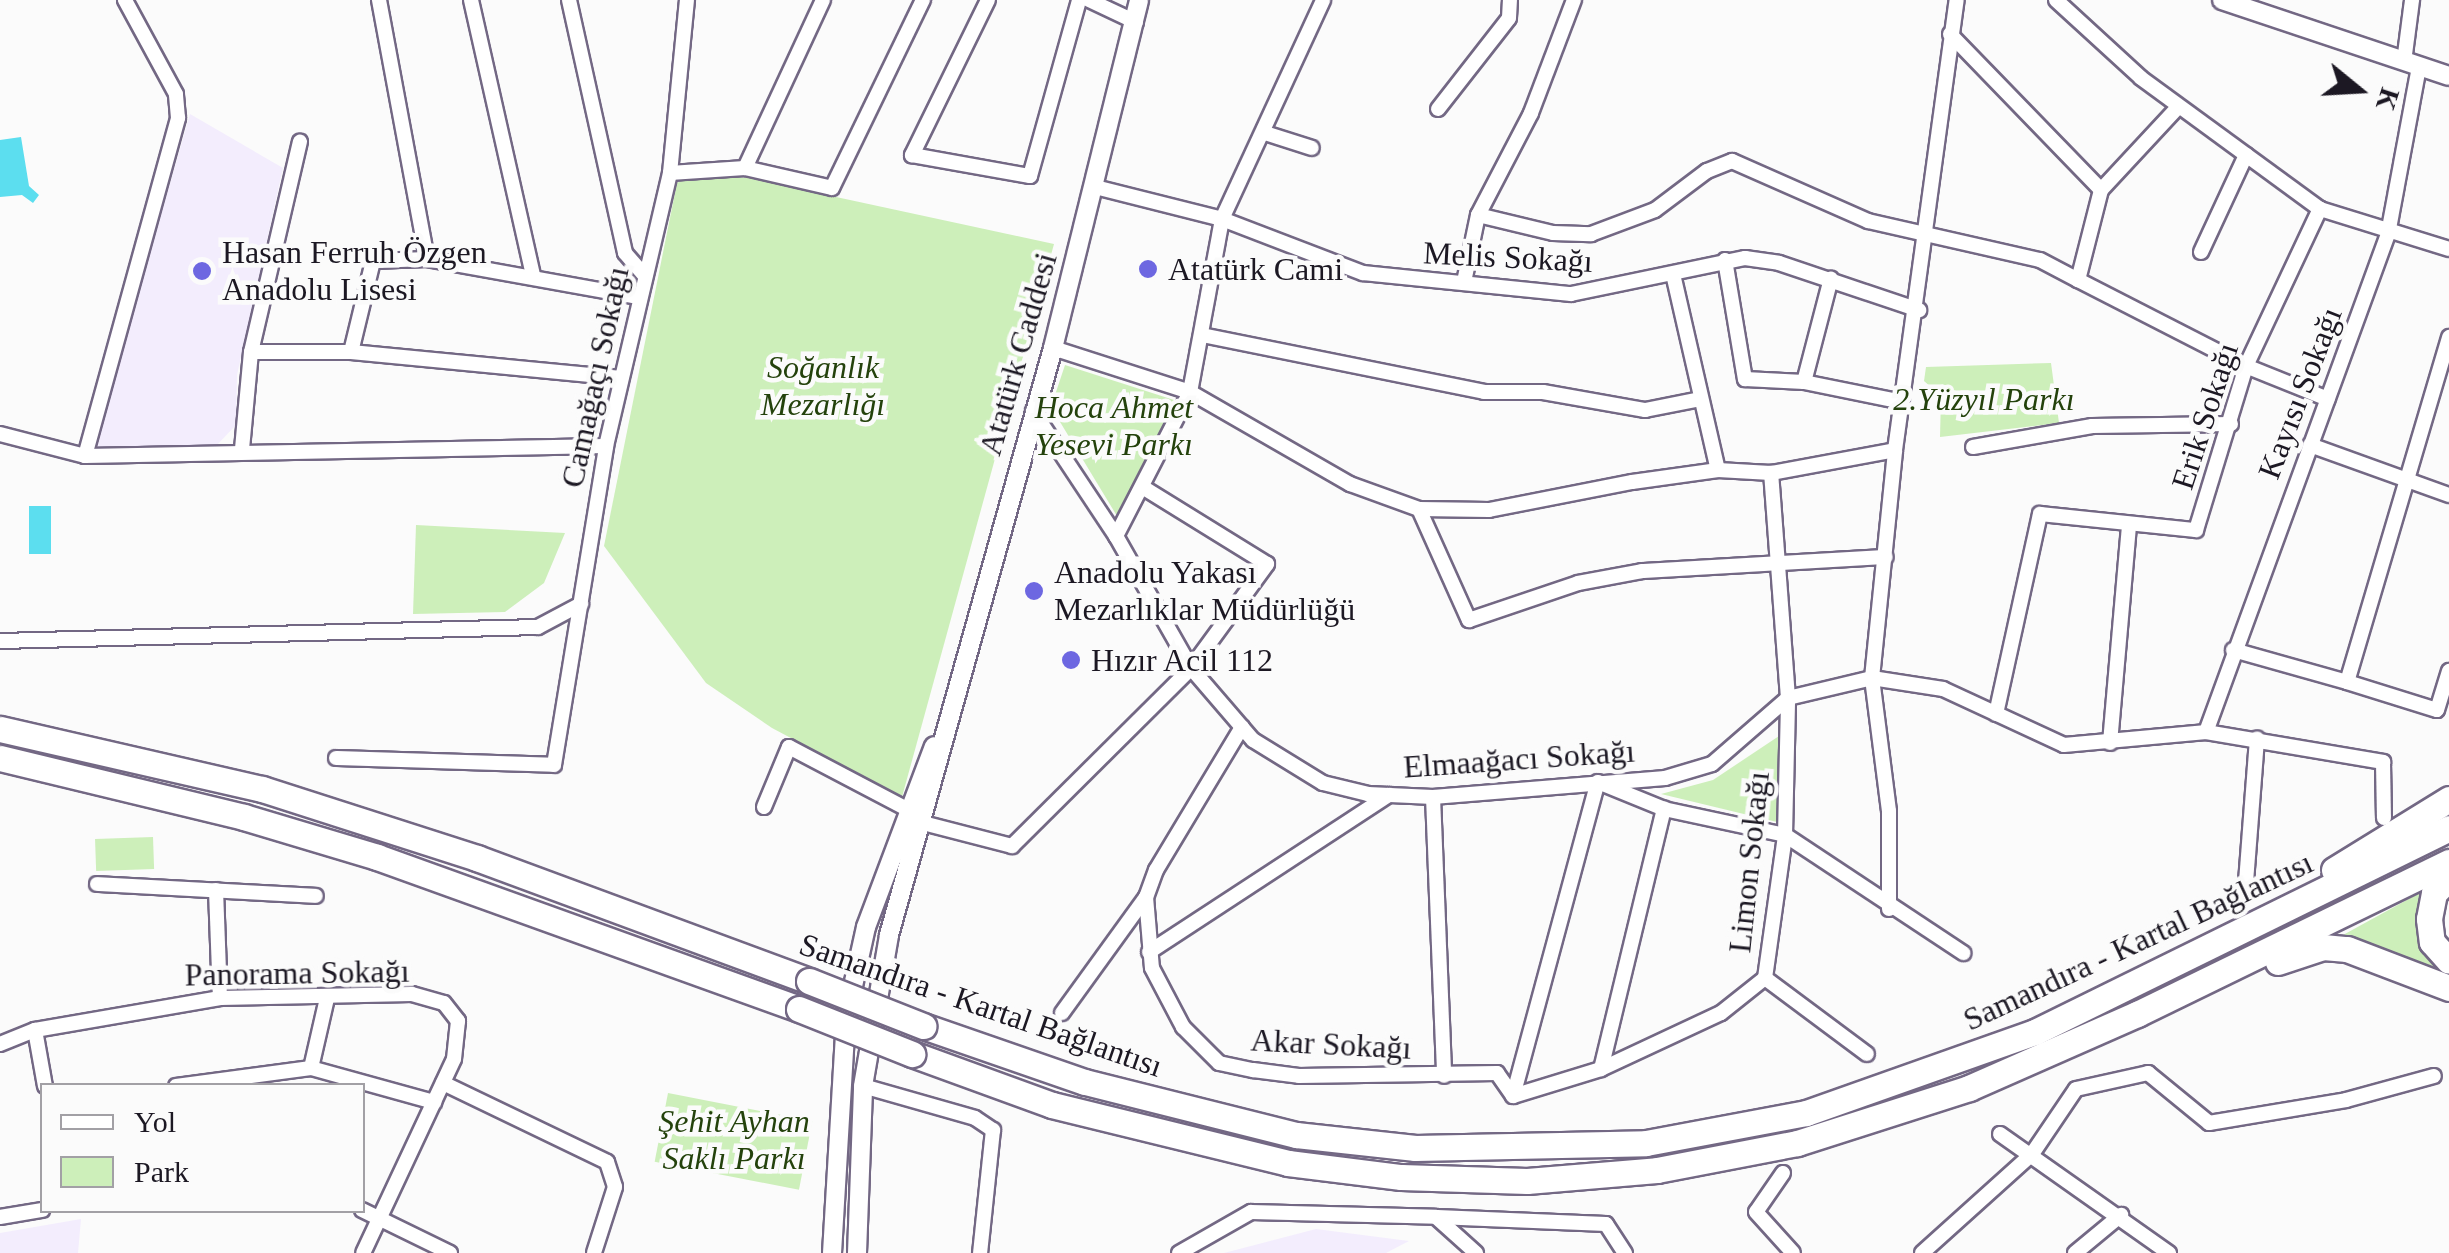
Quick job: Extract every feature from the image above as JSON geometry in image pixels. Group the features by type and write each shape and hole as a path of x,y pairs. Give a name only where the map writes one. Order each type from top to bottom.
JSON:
{"highway":[{"name":"Samandıra - Kartal Bağlantısı","path":"0,729 262,789 514,871 923,1026 1085,1082 1296,1135 1414,1148 1646,1143 1764,1123 1881,1091 2034,1032 2449,828"},
{"name":"Samandıra - Kartal Bağlantısı","path":"0,758 226,812 376,857 799,1009 912,1054 1179,1141 1401,1178 1527,1181 1658,1170 1797,1144 1968,1088 2137,1014 2449,862"},
{"path":"2252,925 2449,799"},
{"path":"2449,878 2434,893 2429,919 2432,942 2449,961"},
{"path":"2137,1014 2323,947 2370,954 2449,988"}],"street":[{"path":"85,456 178,118 176,94 125,0"},
{"path":"379,0 428,259"},
{"path":"471,0 533,276"},
{"path":"569,0 624,252 644,275"},
{"path":"674,0 681,27"},
{"name":"Camağaçı Sokağı","path":"336,758 554,765 619,378 670,173 681,27 687,0"},
{"path":"746,168 822,0"},
{"path":"670,173 746,168 832,188 923,0"},
{"path":"988,0 912,155 1030,176 1079,0"},
{"path":"1089,0 1136,22"},
{"name":"Atatürk Caddesi","path":"857,1253 863,1086 889,935 923,823 945,722 1032,410 1053,348 1139,0"},
{"path":"1116,536 1190,392 1222,218 1323,0"},
{"path":"1438,109 1509,18 1510,0"},
{"path":"1464,282 1478,215 1531,113 1574,0"},
{"path":"1890,909 1889,811 1872,678 1895,450 1920,310 1950,34 1958,0"},
{"path":"2056,0 2178,106 2320,209 2388,234 2449,249"},
{"path":"2222,0 2449,76"},
{"name":"Kayısı Sokağı","path":"2206,732 2388,234 2412,65 2412,0"},
{"path":"1950,34 2101,190"},
{"path":"2078,280 2101,190 2178,106"},
{"path":"1264,133 1312,148"},
{"path":"242,449 250,352 300,142"},
{"path":"2201,252 2246,155"},
{"path":"1478,215 1553,233 1592,234 1655,210 1707,170 1732,161 1868,221 1925,238 2040,260 2246,366 2328,399"},
{"name":"Melis Sokağı","path":"1095,187 1222,218 1363,272 1571,294 1725,260 1779,262 1920,310"},
{"name":"Erik Sokağı","path":"1996,714 2040,514 2196,530 2246,366 2320,209"},
{"path":"351,352 373,261 428,259 639,297"},
{"path":"1725,260 1745,379 1804,382 1902,402"},
{"path":"1674,274 1718,470"},
{"path":"1804,382 1831,278"},
{"path":"1202,334 1484,392 1544,392 1645,410 1700,400"},
{"path":"2347,682 2403,478 2449,338"},
{"path":"1053,348 1190,392 1350,484 1420,509 1489,510 1718,470 1771,472 1895,450"},
{"path":"250,352 351,352 619,378"},
{"name":"Elmaağacı Sokağı","path":"1032,410 1116,536 1190,668 1242,727 1323,782 1389,795 1433,797 1665,778 1712,764 1788,698 1872,678"},
{"path":"1973,447 2092,426 2231,424"},
{"path":"0,434 85,456 242,449 606,446"},
{"path":"2310,445 2449,495"},
{"name":"Limon Sokağı","path":"1513,1096 1601,1069 1721,1013 1765,978 1785,835 1788,698 1782,561 1771,472"},
{"path":"923,823 1012,846 1190,668 1267,564 1144,488"},
{"path":"1420,509 1469,620 1578,582 1782,561 1886,557"},
{"path":"2110,743 2129,524"},
{"path":"0,641 538,628 580,604"},
{"path":"2233,650 2437,710 2449,671"},
{"path":"1872,678 1943,689 2049,741 2110,743 2206,732 2383,762 2384,818"},
{"name":"Atatürk Caddesi","path":"832,1253 846,1018 866,928 907,809 945,722"},
{"name":"Akar Sokağı","path":"1242,727 1156,870 1146,896 1148,952 1183,1027 1219,1063 1299,1076 1497,1074 1513,1096"},
{"path":"2246,882 2257,738"},
{"path":"764,807 789,747 907,809"},
{"path":"1513,1096 1598,782 1664,809 1785,835 1890,909 1963,953"},
{"path":"1148,952 1389,795"},
{"path":"1433,797 1444,1076"},
{"path":"1601,1069 1664,809"},
{"path":"97,884 316,896"},
{"path":"216,890 220,998"},
{"path":"1062,1013 1146,896"},
{"path":"1765,978 1867,1054"},
{"name":"Panorama Sokağı","path":"0,1044 35,1030 220,998 412,994 444,1003 458,1022 459,1042 363,1253"},
{"path":"311,1068 327,998"},
{"path":"35,1030 44,1083"},
{"path":"198,1083 311,1068 434,1102"},
{"path":"1922,1253 2032,1154 2076,1088 2148,1073 2209,1123 2346,1100 2434,1076"},
{"path":"443,1083 607,1162 615,1187 594,1253"},
{"path":"863,1086 975,1118 993,1130 980,1253"},
{"path":"2000,1134 2121,1216 2168,1253"},
{"path":"1783,1173 1756,1212 1793,1253"},
{"path":"0,1217 40,1210"},
{"path":"365,1212 450,1253"},
{"path":"1179,1253 1251,1212 1606,1224 1625,1253"},
{"path":"2075,1253 2121,1216"},
{"path":"1436,1217 1476,1253"}],"shaded area":[{"name":"Hasan Ferruh Özgen Anadolu Lisesi","path":"190,114 283,168 237,375 236,425 216,446 94,448"},
{"path":"81,1219 78,1253 0,1253 0,1233"},
{"path":"1316,1229 1409,1241 1386,1253 1224,1253"}],"green space":[{"name":"Soğanlık Mezarlığı","path":"694,173 748,178 1054,244 902,797 772,728 706,683 604,546 677,183"},
{"name":"2.Yüzyıl Parkı","path":"2051,363 2059,423 1940,437 1941,396 1924,381 1926,367"},
{"name":"Hoca Ahmet Yesevi Parkı","path":"1065,365 1174,400 1120,521 1051,407"},
{"path":"416,525 565,533 544,583 505,612 413,614"},
{"path":"1779,736 1777,822 1661,794 1713,780"},
{"path":"153,837 154,869 96,871 95,839"},
{"path":"2427,889 2417,935 2446,973 2343,935"},
{"name":"Şehit Ayhan Saklı Parkı","path":"668,1093 812,1121 799,1190 655,1162"}],"water":[{"path":"21,137 29,186 39,195 33,203 22,195 0,197 0,140"},
{"path":"29,506 51,506 51,554 29,554"}],"place":[{"name":"Atatürk Cami","path":"1148,269"},
{"name":"Hasan Ferruh Özgen Anadolu Lisesi","path":"202,271"},
{"name":"Anadolu Yakası Mezarlıklar Müdürlüğü","path":"1034,591"},
{"name":"Hızır Acil 112","path":"1071,660"}]}
